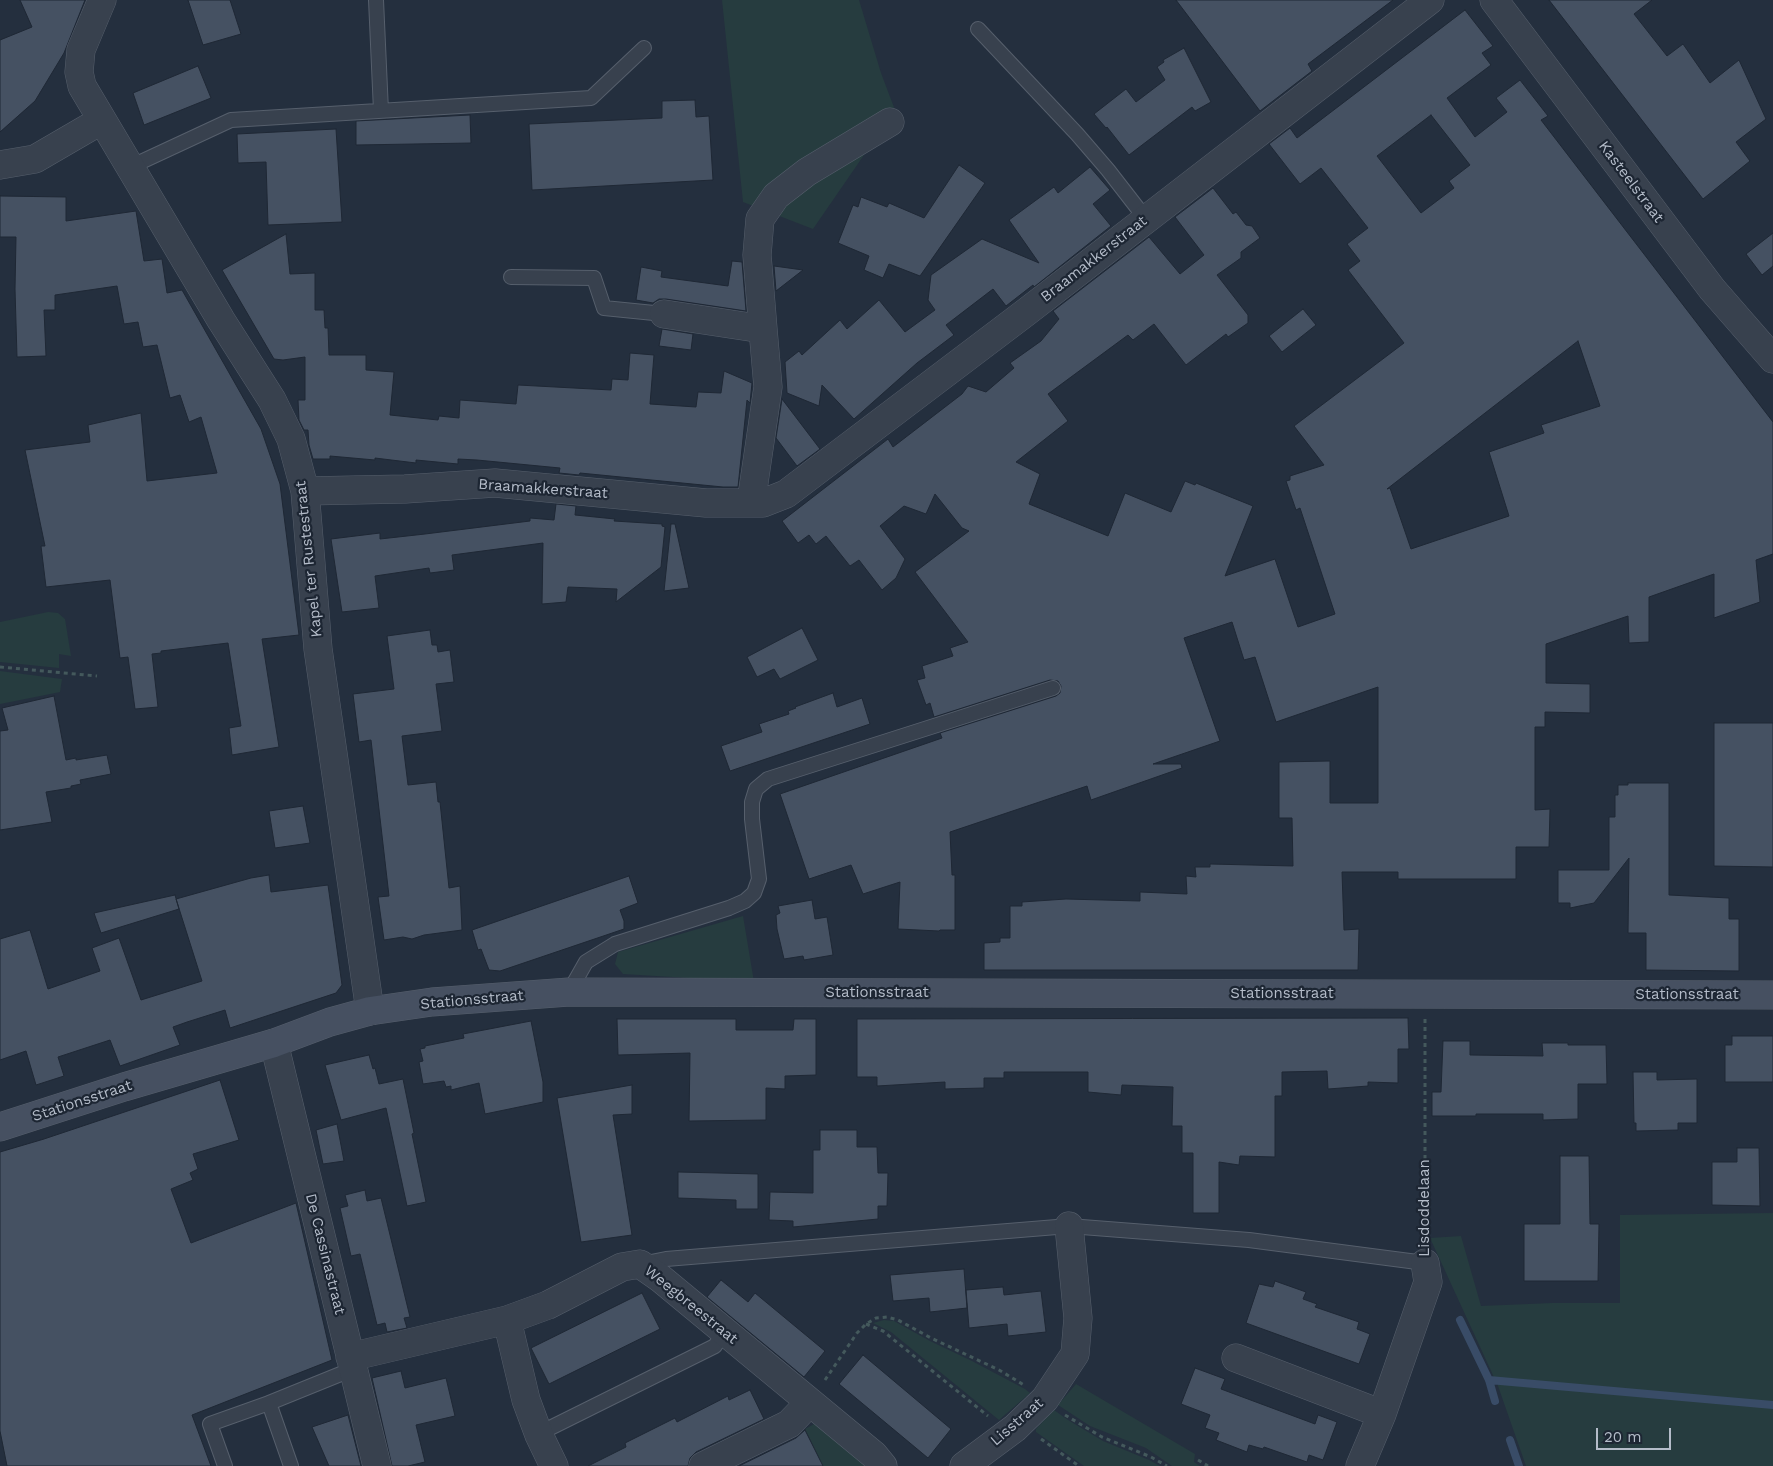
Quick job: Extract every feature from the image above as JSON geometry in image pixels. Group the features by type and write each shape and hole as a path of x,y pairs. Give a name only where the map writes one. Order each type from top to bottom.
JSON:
{"street":[{"name":"Kapel ter Rustestraat","path":"102,0 81,50 78,72 82,86 221,320 272,400 291,439 305,491 318,649 370,1011"},
{"name":"Braamakkerstraat","path":"305,491 405,489 495,483 706,503 763,503 786,494 1430,0"},
{"name":"Kasteelstraat","path":"1494,0 1712,289 1773,359"},
{"path":"0,165 35,160 102,120"},
{"path":"751,503 768,387 758,255 760,219 776,196 799,178 890,122"},
{"path":"664,314 763,329"},
{"name":"Stationsstraat","path":"0,1127 124,1087 274,1043 330,1022 370,1011 432,1002 570,992 1773,994"},
{"name":"De Cassinastraat","path":"274,1043 377,1466"},
{"name":"Lisstraat","path":"964,1466 1016,1428 1045,1399 1075,1354 1078,1318 1069,1226"},
{"name":"Lisdoddelaan","path":"1360,1466 1382,1414 1428,1282 1425,1263"},
{"name":"Weegbreestraat","path":"352,1363 507,1320 548,1305 622,1267 640,1264 660,1278 874,1455 883,1466"},
{"path":"507,1320 526,1400 539,1435 554,1466"},
{"path":"1236,1358 1382,1414"},
{"path":"703,1466 789,1424 810,1402"}],"lane":[{"path":"376,0 381,111"},
{"path":"978,29 1077,134 1146,219"},
{"path":"130,167 231,120 591,98 644,48"},
{"path":"511,277 594,278 604,308 664,314"},
{"path":"570,992 586,962 615,944 728,908 745,901 754,893 759,879 752,819 752,802 756,789 768,779 1053,688"},
{"path":"640,1264 666,1259 1069,1226 1250,1240 1425,1263"},
{"path":"548,1429 715,1346 724,1331"},
{"path":"225,1466 210,1424 269,1403 352,1363"},
{"path":"269,1403 291,1466"}],"path":[{"path":"0,666 98,676"},
{"name":"Lisdoddelaan","path":"1425,994 1425,1263"},
{"path":"810,1402 857,1333 876,1318 887,1317 898,1320 999,1370 1045,1399 1070,1418 1102,1437 1151,1457 1167,1466"},
{"path":"866,1324 883,1331 995,1422 1032,1432 1079,1466"},
{"path":"1198,1460 1208,1466"}],"green space":[{"path":"722,0 859,0 881,73 895,110 813,229 743,202"},
{"path":"48,612 58,613 65,619 71,656 59,654 59,668 0,662 0,622"},
{"path":"0,671 62,679 60,692 0,704"},
{"path":"743,916 754,982 623,974 615,964 618,952"},
{"path":"1773,1213 1773,1466 1526,1466 1498,1386 1430,1238 1461,1236 1481,1306 1620,1303 1620,1215"},
{"path":"884,1320 894,1321 1030,1393 999,1420 891,1332 873,1323"},
{"path":"1076,1384 1195,1454 1194,1462 1200,1466 1172,1466 1146,1448 1090,1426 1058,1405"},
{"path":"1054,1410 1103,1441 1160,1466 1084,1466 1036,1432 1036,1429"},
{"path":"816,1423 870,1466 815,1466 821,1462 805,1429"}],"building":[{"path":"20,0 85,0 64,53 35,101 0,132 0,40 32,27"},
{"path":"188,0 230,0 241,34 203,45"},
{"path":"1176,0 1393,0 1308,64 1312,71 1260,111"},
{"path":"1549,0 1652,0 1634,14 1667,56 1683,44 1710,83 1739,60 1766,119 1736,142 1750,161 1703,199"},
{"path":"1465,10 1493,46 1482,53 1491,65 1447,98 1475,137 1507,112 1496,98 1520,80 1548,116 1541,120 1773,422 1773,554 1756,560 1760,602 1714,618 1714,574 1649,597 1649,642 1629,643 1628,616 1546,644 1546,683 1590,684 1590,713 1545,712 1545,727 1535,727 1535,810 1550,809 1549,847 1516,847 1516,879 1398,879 1398,872 1342,872 1344,930 1359,929 1358,970 984,970 984,943 1000,942 1000,938 1010,938 1010,906 1022,906 1022,902 1066,899 1140,901 1140,892 1187,894 1186,876 1196,877 1195,867 1210,867 1210,864 1293,866 1292,818 1279,818 1279,762 1330,761 1330,803 1378,803 1378,687 1276,722 1255,657 1244,660 1232,622 1184,638 1220,741 1153,764 1181,764 1182,768 1091,800 1087,786 950,832 952,875 955,875 955,930 898,929 900,882 863,894 851,865 809,879 780,794 942,738 940,733 1056,696 1060,693 1061,686 1058,681 1050,680 934,717 930,703 926,705 917,680 925,678 922,666 953,656 950,648 968,642 915,572 969,531 962,528 935,494 926,514 904,506 880,526 905,559 896,578 882,590 859,560 850,566 826,536 816,544 809,535 798,543 782,521 888,439 893,447 962,394 968,386 986,392 1014,368 1010,363 1041,341 1059,319 1053,311 1149,237 1180,274 1204,255 1175,217 1213,188 1233,214 1236,212 1246,225 1252,226 1260,238 1241,252 1241,258 1217,275 1248,315 1248,323 1228,337 1226,334 1186,365 1154,324 1133,340 1128,335 1048,394 1068,421 1016,462 1040,474 1029,504 1108,536 1125,493 1171,512 1185,481 1195,485 1196,483 1253,506 1225,576 1275,559 1298,627 1335,614 1300,508 1296,510 1286,481 1290,480 1290,476 1324,465 1294,426 1404,343 1348,270 1360,261 1347,244 1368,228 1321,168 1300,184 1269,144 1290,128 1297,138","holes":["1431,115 1470,165 1449,181 1454,188 1421,213 1377,156","1578,341 1600,406 1541,425 1544,433 1489,452 1509,516 1411,549 1390,488 1387,489"]},
{"path":"1184,48 1211,102 1195,111 1192,107 1129,155 1094,114 1126,89 1136,102 1165,80 1157,67 1164,62 1163,60"},
{"path":"198,66 211,98 144,125 133,93"},
{"path":"695,100 696,117 709,116 713,180 532,190 529,124 662,118 662,101"},
{"path":"470,115 471,143 356,145 356,121"},
{"path":"336,129 342,222 268,225 266,162 238,163 237,134"},
{"path":"959,165 985,183 920,276 889,264 883,278 864,270 869,256 838,243 853,205 858,207 861,197 887,207 889,203 924,218"},
{"path":"1090,167 1110,190 1093,204 1111,226 1034,287 1033,285 1006,306 993,289 946,325 954,335 917,363 854,419 822,385 819,406 787,393 785,362 799,351 802,355 840,320 847,329 879,300 905,332 935,310 928,300 931,275 982,239 1039,263 1009,220 1054,187 1058,193"},
{"path":"0,196 66,197 66,221 136,211 144,261 162,259 167,293 182,290 261,429 280,484 299,635 262,639 279,747 232,755 229,728 241,726 228,643 161,651 161,653 152,654 158,707 135,709 128,657 120,658 110,580 46,587 41,546 45,546 25,450 90,442 88,425 141,413 147,481 217,473 201,417 189,422 180,395 170,398 157,345 143,347 138,322 124,324 117,286 55,295 55,310 44,310 46,356 17,357 16,237 0,237"},
{"path":"1773,233 1773,266 1762,275 1746,254"},
{"path":"286,234 290,274 315,273 315,310 324,310 325,328 328,328 329,355 366,355 366,370 394,372 390,415 438,420 439,416 459,418 460,400 516,404 518,385 611,390 612,379 628,380 630,353 654,355 650,404 696,407 698,392 721,393 724,371 752,383 750,403 747,400 738,487 580,473 579,475 559,473 560,468 477,460 458,459 458,464 416,460 416,463 375,458 375,460 330,456 330,459 313,459 309,445 308,430 304,430 299,420 298,400 305,400 305,357 283,360 274,359 222,270"},
{"path":"732,261 742,262 746,311 666,299 659,299 653,303 636,300 641,267 662,271 661,277 728,286"},
{"path":"774,266 803,270 776,291"},
{"path":"1303,309 1316,325 1282,352 1269,336"},
{"path":"662,329 693,334 691,350 659,346"},
{"path":"782,399 820,449 797,466 776,438"},
{"path":"556,504 576,506 575,515 615,519 614,521 662,524 665,527 661,567 616,602 617,589 568,587 566,602 542,604 543,543 452,555 454,570 430,573 429,568 375,576 379,608 342,612 331,539 380,533 380,539 530,521 530,518 554,520"},
{"path":"671,524 675,524 689,588 664,591"},
{"path":"802,628 818,660 780,679 774,669 757,677 747,657"},
{"path":"430,630 432,645 437,645 438,652 450,650 454,682 436,684 442,731 402,736 408,785 436,782 438,802 440,802 449,888 460,886 462,930 424,935 412,939 403,937 384,940 378,897 389,896 371,740 359,742 353,694 394,689 387,636"},
{"path":"833,693 837,707 862,698 870,724 730,771 721,746 762,732 759,724 789,714 788,711 795,707"},
{"path":"54,696 66,760 107,755 111,774 80,780 81,784 71,786 71,788 46,792 52,822 0,830 0,731 8,730 2,708"},
{"path":"1714,723 1773,723 1773,867 1714,866"},
{"path":"1628,783 1669,783 1669,895 1729,898 1729,919 1739,919 1739,971 1646,970 1646,933 1628,933 1629,858 1594,903 1570,908 1570,903 1558,903 1558,870 1609,870 1609,817 1615,817 1615,795 1618,795 1618,785 1628,785"},
{"path":"303,806 310,843 275,848 269,811"},
{"path":"269,875 271,892 328,885 342,985 336,993 230,1028 225,1010 187,1022 173,1027 180,1045 120,1066 110,1040 58,1057 64,1076 36,1085 26,1051 0,1060 0,939 30,930 48,989 100,971 92,948 119,938 141,1000 202,981 176,899 251,878"},
{"path":"629,876 638,903 620,910 624,921 624,929 500,971 489,970 481,949 478,950 472,930"},
{"path":"175,895 179,909 101,933 94,913"},
{"path":"812,900 815,919 827,917 833,955 804,960 803,956 784,959 777,929 776,915 780,913 778,906"},
{"path":"1408,1018 1409,1049 1398,1049 1398,1083 1368,1082 1368,1086 1328,1089 1327,1071 1282,1072 1282,1096 1275,1096 1275,1157 1240,1156 1239,1165 1219,1162 1219,1213 1193,1213 1193,1153 1182,1153 1182,1126 1172,1126 1173,1087 1122,1085 1121,1095 1088,1092 1088,1072 1004,1072 1004,1078 984,1078 984,1088 945,1089 945,1082 877,1086 877,1077 857,1077 857,1019"},
{"path":"617,1019 736,1019 736,1030 793,1030 794,1019 816,1019 816,1075 785,1076 785,1089 766,1088 766,1120 689,1121 690,1053 618,1055"},
{"path":"531,1021 543,1082 543,1102 485,1114 479,1083 451,1090 451,1086 446,1087 444,1081 423,1084 419,1062 423,1061 420,1049 425,1048 425,1046 464,1038 463,1034"},
{"path":"1732,1036 1773,1036 1773,1082 1725,1082 1725,1045 1732,1045"},
{"path":"1443,1041 1470,1041 1470,1055 1543,1056 1542,1043 1606,1045 1607,1084 1578,1084 1578,1119 1543,1120 1543,1114 1432,1116 1432,1092 1441,1092"},
{"path":"369,1055 379,1084 403,1079 426,1202 407,1206 386,1108 341,1120 325,1065"},
{"path":"1633,1072 1657,1072 1657,1080 1697,1079 1697,1123 1678,1123 1678,1130 1636,1131 1636,1123 1634,1123"},
{"path":"220,1080 239,1140 193,1154 198,1169 190,1173 193,1180 171,1189 191,1243 296,1203 332,1360 192,1415 211,1466 7,1466 0,1431 0,1152"},
{"path":"632,1085 632,1114 613,1115 632,1235 581,1242 557,1098"},
{"path":"337,1124 344,1161 323,1164 316,1130"},
{"path":"820,1130 857,1130 857,1147 877,1147 878,1173 888,1173 887,1206 878,1206 878,1219 793,1227 793,1221 769,1220 770,1192 813,1193 813,1150 820,1150"},
{"path":"1737,1148 1759,1148 1760,1206 1712,1205 1712,1162 1737,1162"},
{"path":"1560,1156 1589,1156 1590,1224 1599,1224 1598,1281 1524,1281 1524,1224 1560,1224"},
{"path":"678,1172 758,1174 758,1209 736,1209 736,1200 678,1198"},
{"path":"365,1190 367,1201 381,1198 410,1317 404,1318 407,1328 387,1332 385,1323 377,1325 360,1254 351,1256 340,1208 348,1206 345,1195"},
{"path":"964,1269 967,1308 930,1312 929,1298 893,1301 890,1275"},
{"path":"721,1280 748,1302 755,1293 825,1351 804,1377 707,1297"},
{"path":"1275,1281 1306,1292 1303,1299 1317,1304 1315,1307 1359,1322 1357,1329 1370,1334 1359,1364 1246,1323 1259,1284 1273,1287"},
{"path":"1003,1287 1004,1295 1041,1291 1046,1332 1008,1336 1007,1324 969,1328 966,1290"},
{"path":"642,1293 660,1329 549,1384 531,1348"},
{"path":"863,1355 951,1429 928,1458 839,1384"},
{"path":"1195,1368 1225,1379 1221,1389 1315,1424 1318,1415 1337,1422 1323,1460 1309,1455 1307,1462 1264,1447 1263,1449 1249,1445 1247,1452 1216,1440 1219,1433 1205,1428 1210,1415 1181,1404"},
{"path":"401,1371 405,1388 446,1378 455,1416 416,1425 425,1462 408,1466 392,1466 372,1378"},
{"path":"750,1390 764,1419 696,1452 690,1458 688,1466 588,1466 626,1447 625,1443 675,1418 677,1422 728,1396 729,1400"},
{"path":"348,1415 361,1466 329,1466 312,1427"},
{"path":"805,1430 823,1466 739,1466 796,1438"}],"waterway":[{"path":"1460,1320 1489,1380 1495,1401"},
{"path":"1489,1380 1773,1405"},
{"path":"1510,1440 1519,1466"}]}
